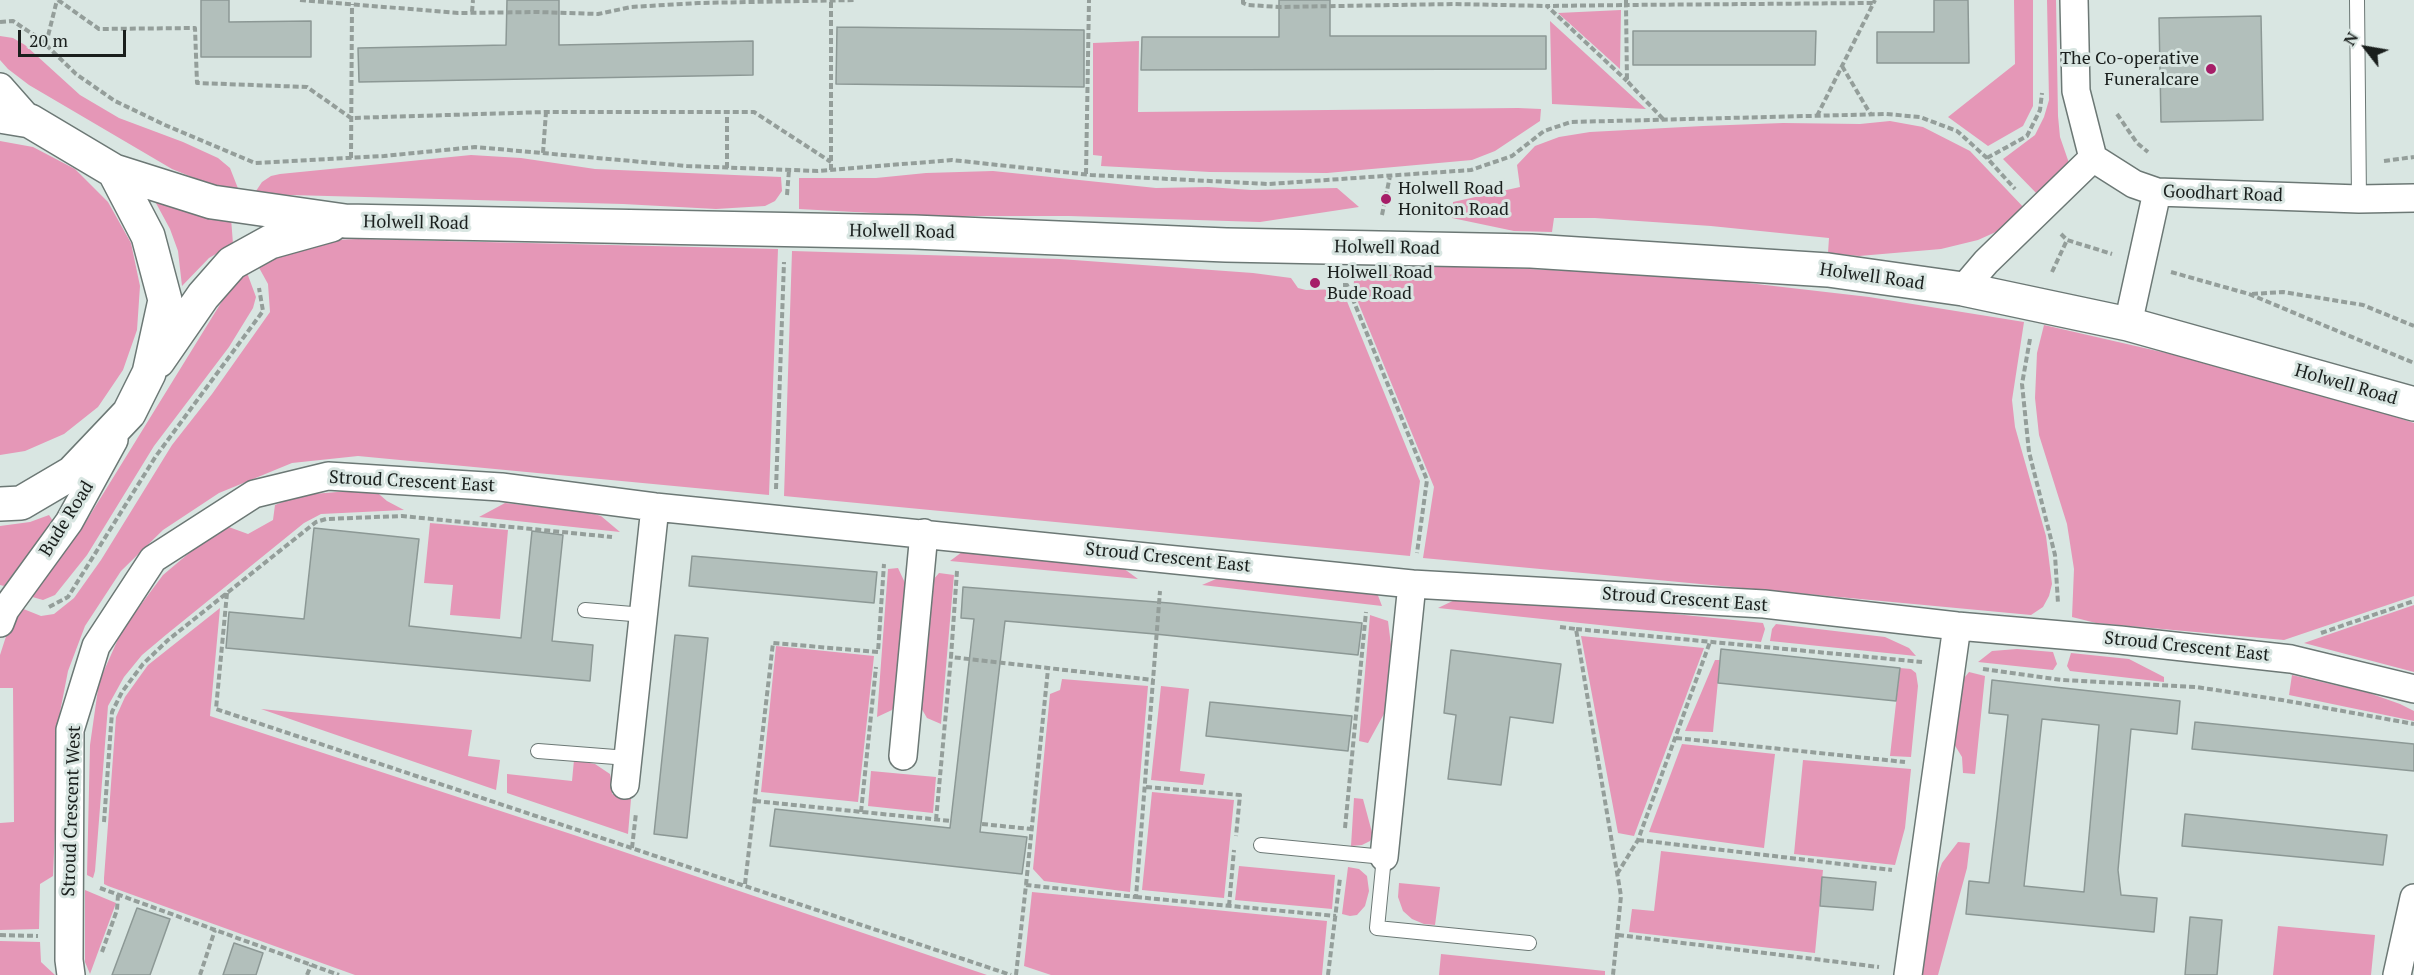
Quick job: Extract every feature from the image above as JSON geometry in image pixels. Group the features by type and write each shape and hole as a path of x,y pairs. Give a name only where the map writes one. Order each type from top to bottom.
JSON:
{"street":[{"path":"1963,289 1986,262 2093,158 2076,91 2074,0"},
{"path":"0,87 15,118"},
{"name":"Holwell Road","path":"15,118 114,171 212,202 345,221 914,232 1226,245 1531,251 1828,270 1963,289 2128,324 2414,404"},
{"name":"Goodhart Road","path":"2093,158 2134,184 2157,192 2359,199 2414,198"},
{"path":"0,504 21,503 72,473 129,413 149,373 165,300 148,236 114,171"},
{"path":"2128,324 2157,192"},
{"name":"Holwell Road","path":"149,373 203,296 232,263 270,242 345,221"},
{"name":"Bude Road","path":"0,623 5,610 69,522 129,413"},
{"name":"Stroud Crescent East","path":"153,559 254,494 328,476 501,487 655,507 775,517 1412,584 1764,604 1957,626 2058,634 2291,658 2414,689"},
{"path":"627,772 655,507"},
{"path":"903,756 924,533"},
{"name":"Stroud Crescent West","path":"71,975 69,960 70,730 96,646 153,559"},
{"path":"1384,857 1412,584"},
{"path":"1908,975 1957,626"},
{"path":"2397,975 2414,898"}],"lane":[{"path":"2356,0 2359,199"},
{"path":"585,610 644,615"},
{"path":"538,751 627,772"},
{"path":"1261,845 1384,857 1377,928 1528,943"}],"path":[{"path":"46,44 57,0 99,29 195,28 197,83 307,87 351,118 546,111 754,112 831,162"},
{"path":"300,0 472,12 598,14 636,7 698,3 856,0"},
{"path":"472,0 472,12"},
{"path":"636,7 637,0"},
{"path":"831,0 831,170"},
{"path":"1086,174 1089,0"},
{"path":"1243,0 1243,3 1248,5 1279,7 1445,2 1547,6 1626,2 1874,2 1818,116"},
{"path":"1626,2 1627,81"},
{"path":"351,158 352,4"},
{"path":"1547,6 1627,81 1664,120"},
{"path":"0,22 13,21 46,44 76,74 116,100 165,125 255,163 351,158 475,147 727,168 831,170 952,160 1086,174 1269,184 1471,170 1512,156 1544,131 1571,122 1871,114 1920,117 1957,131 1987,158 2038,213 2067,240 2249,294 2414,363"},
{"path":"1842,65 1871,114"},
{"path":"1987,158 2027,136 2040,110 2042,90"},
{"path":"543,153 546,111"},
{"path":"727,112 727,168"},
{"path":"2116,112 2137,143 2154,156"},
{"path":"2359,168 2392,159 2414,158"},
{"path":"775,517 789,170"},
{"path":"2062,680 2063,658 2058,634 2055,555 2029,452 2022,384 2037,305 2067,240"},
{"path":"1336,284 1347,285 1427,480 1412,584"},
{"path":"2249,294 2283,292 2363,305 2414,326"},
{"path":"104,830 112,712 122,692 142,664 168,640 316,522 326,519 402,516 650,541"},
{"path":"873,563 969,571"},
{"path":"861,812 878,652 884,564"},
{"path":"936,820 957,570"},
{"path":"1136,897 1161,587"},
{"path":"227,593 216,709 745,884 1011,975"},
{"path":"1355,610 1408,615"},
{"path":"1328,975 1336,916 1366,611"},
{"path":"1554,627 1951,665 2062,680 2196,687 2414,724"},
{"path":"1576,629 1621,896 1613,975"},
{"path":"1617,874 1638,840 1710,642"},
{"path":"745,884 773,643 878,652"},
{"path":"951,657 1154,681"},
{"path":"1920,662 1922,673"},
{"path":"1016,975 1048,669"},
{"path":"1676,738 1906,762"},
{"path":"1146,787 1240,795 1229,906"},
{"path":"754,801 951,821"},
{"path":"982,824 1031,829"},
{"path":"1638,840 1902,872"},
{"path":"99,888 100,876"},
{"path":"69,882 99,888 339,975"},
{"path":"1026,885 1336,916"},
{"path":"101,956 117,910 118,895"},
{"path":"200,975 215,930"},
{"path":"0,935 48,937"},
{"path":"1618,935 1879,967 1882,956"},
{"path":"307,975 311,965"}],"shaded area":[{"path":"2014,0 2033,0 2033,106 2023,126 1988,146 1948,117 2015,64"},
{"path":"2047,0 2056,0 2058,116 2060,137 2069,163 2040,197 2003,159 2035,135 2049,100"},
{"path":"1621,10 1620,69 1558,13"},
{"path":"1550,21 1646,109 1552,104"},
{"path":"0,36 13,38 25,45 80,95 119,118 218,158 230,168 239,191 219,188 172,169 29,85 0,60"},
{"path":"1139,41 1138,112 1518,108 1541,109 1540,121 1495,151 1472,160 1327,173 1210,172 1101,166 1102,156 1093,155 1093,43"},
{"path":"1890,121 1923,127 1970,151 2027,211 2009,226 1978,240 1941,249 1859,256 1828,253 1829,238 1711,226 1595,218 1554,218 1552,232 1514,231 1452,218 1453,202 1520,187 1517,165 1535,146 1559,137 1590,132 1703,126 1783,123 1860,124"},
{"path":"0,141 33,147 75,169 108,202 131,243 140,286 137,330 123,370 98,407 64,434 25,451 0,455"},
{"path":"471,155 521,158 595,169 781,177 782,191 775,201 765,206 716,209 623,204 254,194 262,182 271,176 280,174"},
{"path":"993,171 1156,188 1208,187 1252,190 1337,188 1359,207 1260,222 1069,216 928,216 799,209 799,178 876,178 926,173"},
{"path":"150,192 231,218 233,244 209,258 182,286 178,251 170,229"},
{"path":"358,239 778,249 769,495 358,456 292,463 219,493 163,530 121,571 85,626 68,671 60,712 53,876 40,884 39,929 0,930 0,823 14,822 13,688 0,688 0,655 10,624 21,608 41,616 54,614 74,598 101,560 172,445 212,394 270,312 268,284 257,264 308,241"},
{"path":"792,251 1060,259 1253,273 1291,278 1298,288 1306,290 1342,289 1420,481 1410,556 784,496"},
{"path":"1445,265 1696,277 1869,297 2024,322 2012,400 2015,427 2046,536 2052,584 2043,607 2031,615 1423,558 1434,487 1353,290 1354,281"},
{"path":"246,270 256,297 253,308 229,347 154,446 87,555 55,595 43,600 29,596 82,528 232,285"},
{"path":"2044,325 2214,364 2320,392 2414,423 2414,596 2284,640 2096,623 2072,617 2074,569 2067,524 2039,435 2035,398 2037,353"},
{"path":"373,489 387,501 404,510 321,514 304,523 142,655 124,677 108,706 95,871 93,878 87,875 90,745 99,682 122,630 163,575 201,543 226,526 248,534 273,520 275,505 301,495"},
{"path":"505,503 588,512 601,516 620,532 479,517"},
{"path":"49,515 53,521 4,586 0,585 0,526 30,522"},
{"path":"430,523 508,530 500,619 450,615 453,585 424,583"},
{"path":"976,547 1112,560 1138,579 950,561 962,552"},
{"path":"898,568 906,585 896,703 892,710 877,717 888,569"},
{"path":"1228,571 1377,593 1382,606 1202,585"},
{"path":"939,573 954,575 941,724 927,718 920,706 933,580"},
{"path":"1478,594 1763,623 1765,629 1761,642 1438,608 1463,596"},
{"path":"2414,605 2414,672 2304,643"},
{"path":"220,608 210,716 577,836 987,975 355,975 108,886 104,884 104,878 116,717 125,697 148,665"},
{"path":"1370,615 1388,621 1391,645 1385,712 1368,743 1359,741"},
{"path":"1776,624 1885,637 1909,648 1916,656 1770,641 1772,629"},
{"path":"1581,636 1704,648 1634,836 1618,833"},
{"path":"776,646 874,656 858,802 761,792"},
{"path":"2017,649 2053,652 2057,664 2053,670 1978,662 1992,651"},
{"path":"2071,653 2129,659 2164,677 2164,682 2070,671 2067,666"},
{"path":"1715,660 1720,660 1713,732 1685,731"},
{"path":"1900,668 1911,669 1916,673 1918,686 1911,757 1890,756"},
{"path":"1969,672 1985,676 1975,774 1963,773 1962,757 1954,744 1960,683"},
{"path":"2292,675 2369,693 2400,704 2414,711 2414,721 2289,695"},
{"path":"1062,679 1148,686 1130,892 1044,881 1033,869 1050,694 1060,690"},
{"path":"1161,686 1189,689 1180,771 1205,774 1203,785 1151,780"},
{"path":"261,709 472,730 468,756 500,760 496,790"},
{"path":"1682,744 1775,754 1764,848 1649,832"},
{"path":"574,760 595,764 610,774 612,794 631,799 628,834 507,793 507,774 572,781"},
{"path":"1803,760 1911,769 1905,828 1895,865 1794,854"},
{"path":"871,771 936,777 933,813 868,806"},
{"path":"1152,792 1234,800 1224,898 1142,890"},
{"path":"1354,798 1363,799 1373,836 1370,841 1362,845 1351,846"},
{"path":"1958,842 1970,843 1967,868 1938,975 1913,975 1938,874 1942,863"},
{"path":"1661,851 1823,870 1815,953 1629,932 1632,909 1654,911"},
{"path":"1239,866 1335,875 1332,909 1235,900"},
{"path":"1348,867 1359,869 1367,876 1369,891 1365,906 1357,915 1350,916 1342,914"},
{"path":"1399,883 1440,887 1435,925 1424,924 1412,919 1403,911 1398,897"},
{"path":"85,890 116,903 90,974 85,962"},
{"path":"1032,892 1327,921 1322,975 1051,975 1024,966"},
{"path":"2278,926 2375,935 2371,975 2273,975"},
{"path":"0,941 40,942 41,962 55,975 0,975"},
{"path":"1441,954 1605,971 1605,975 1439,975"}],"building":[{"path":"201,0 229,0 229,22 311,21 311,57 201,57"},
{"path":"507,0 559,0 559,45 753,41 753,75 359,82 358,48 506,45"},
{"path":"1279,0 1330,0 1330,36 1546,36 1546,69 1141,70 1142,37 1279,37"},
{"path":"1934,0 1968,0 1969,63 1877,63 1877,32 1934,32"},
{"name":"The Co-operative Funeralcare","path":"2261,16 2263,120 2161,122 2159,18"},
{"path":"837,27 1084,30 1084,87 836,84"},
{"path":"1633,31 1816,31 1815,65 1633,65"},
{"path":"314,528 419,539 409,626 521,638 532,531 563,535 552,641 593,645 590,681 226,648 229,612 304,619"},
{"path":"692,556 877,572 874,603 689,586"},
{"path":"963,587 1169,603 1362,623 1358,655 1005,621 980,832 1027,837 1022,874 770,846 775,809 950,828 974,619 961,618"},
{"path":"675,635 708,638 687,838 654,834"},
{"path":"1721,649 1900,668 1896,701 1718,683"},
{"path":"1451,650 1561,664 1553,723 1510,717 1501,785 1448,779 1456,715 1444,713"},
{"path":"1992,680 2180,701 2177,734 2131,729 2118,870 2121,895 2157,898 2154,932 1966,914 1969,881 1989,883 1997,816 2008,715 1989,713","holes":["2042,719 2099,725 2084,892 2024,886"]},
{"path":"1210,702 1352,716 1348,751 1206,736"},
{"path":"2195,722 2414,744 2414,771 2192,749"},
{"path":"2185,814 2387,835 2383,865 2182,846"},
{"path":"1822,877 1876,882 1873,910 1820,906"},
{"path":"137,908 170,919 150,975 112,975"},
{"path":"2190,917 2222,920 2217,975 2185,975"},
{"path":"234,943 263,953 256,975 223,975"}],"place":[{"name":"The Co-operative Funeralcare","path":"2211,69"},
{"name":"Holwell Road Honiton Road","path":"1386,199"},
{"name":"Holwell Road Bude Road","path":"1315,283"}]}
